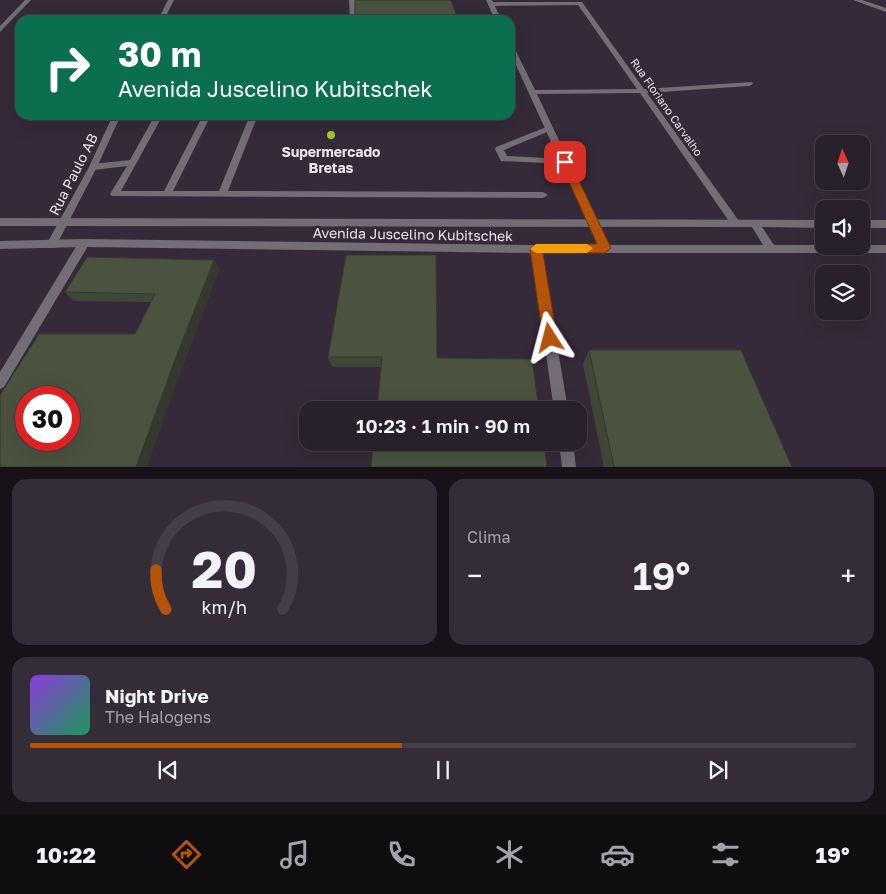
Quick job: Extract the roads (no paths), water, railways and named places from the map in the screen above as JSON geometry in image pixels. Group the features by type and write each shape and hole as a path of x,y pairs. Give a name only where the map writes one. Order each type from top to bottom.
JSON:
{"street":[{"path":"0,30 4,23 28,0"},
{"path":"164,15 171,0"},
{"path":"352,0 353,15"},
{"path":"856,0 886,10"},
{"path":"490,2 496,15"},
{"name":"Rua Floriano Carvalho","path":"490,2 580,3 736,224"},
{"path":"515,56 605,248"},
{"path":"532,92 642,91 748,84"},
{"name":"Rua Paulo AB","path":"51,246 93,167 115,120"},
{"path":"156,120 115,194 543,195"},
{"path":"167,194 204,120"},
{"path":"222,194 252,120"},
{"path":"549,128 499,149 504,159 565,162"},
{"path":"93,167 133,162"},
{"name":"Avenida Juscelino Kubitschek","path":"0,222 815,224"},
{"path":"756,224 771,249"},
{"path":"870,224 886,224"},
{"path":"0,383 84,243"},
{"name":"Avenida Juscelino Kubitschek","path":"0,245 51,246 84,243 536,249 886,249"},
{"path":"536,249 560,401"},
{"path":"567,451 569,466"}],"place":[{"name":"Supermercado Bretas","path":"331,135"}]}
